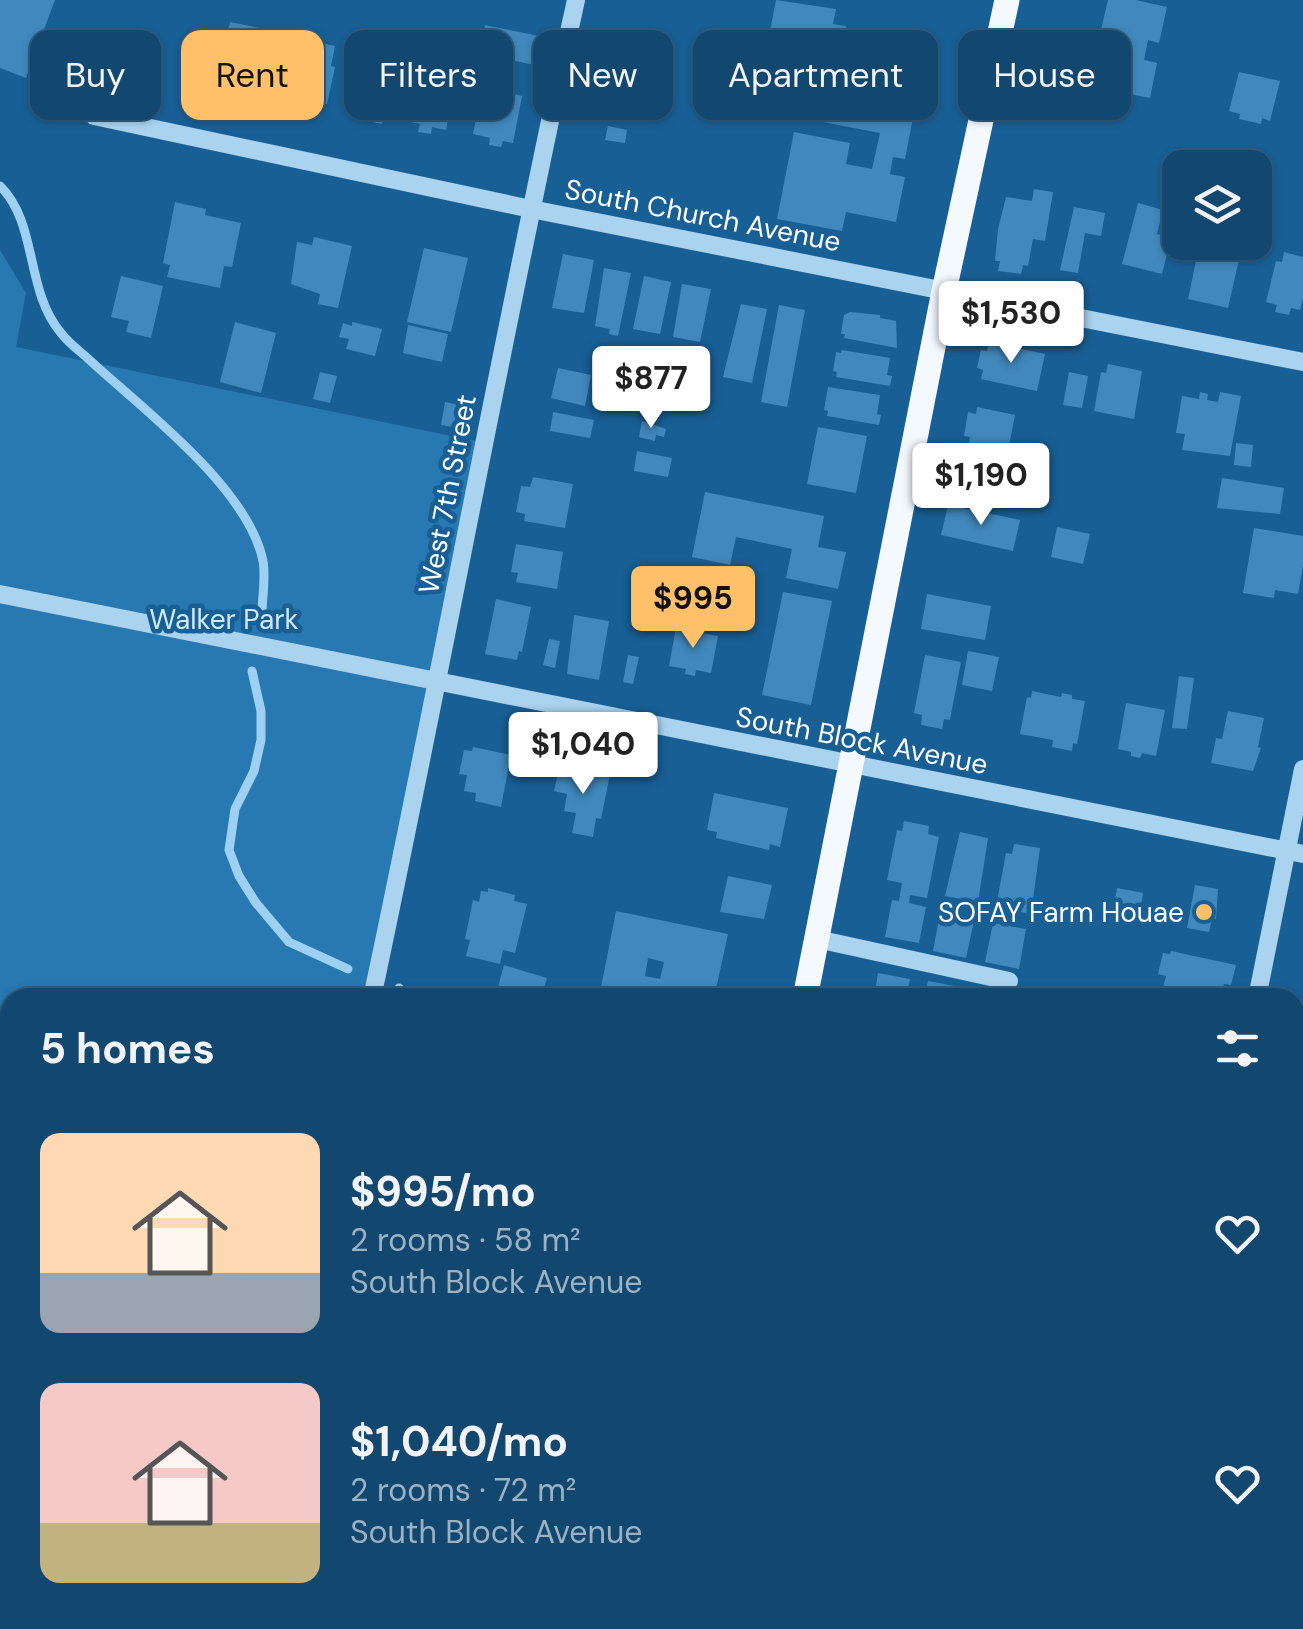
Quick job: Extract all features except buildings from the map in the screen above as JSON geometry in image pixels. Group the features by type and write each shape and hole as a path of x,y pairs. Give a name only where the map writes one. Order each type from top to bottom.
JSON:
{"main road":[{"path":"807,988 944,291 1007,0"}],"street":[{"name":"West 7th Street","path":"374,988 439,683 530,209 576,0"},
{"name":"South Church Avenue","path":"113,120 530,209 1303,362"},
{"name":"South Block Avenue","path":"0,594 1295,852"},
{"path":"1260,988 1295,852 1303,769"},
{"path":"817,939 1009,981"}],"green space":[{"name":"Walker Park","path":"0,250 26,293 16,347 486,443 374,988 0,988"}],"waterway":[{"path":"0,186 20,219 42,298 61,333 193,454 238,507 254,534 263,561 262,615"},
{"path":"252,671 261,711 261,740 254,771 235,809 229,850 256,903 289,942 348,969"}],"place":[{"name":"SOFAY Farm Houae","path":"1204,912"}]}
